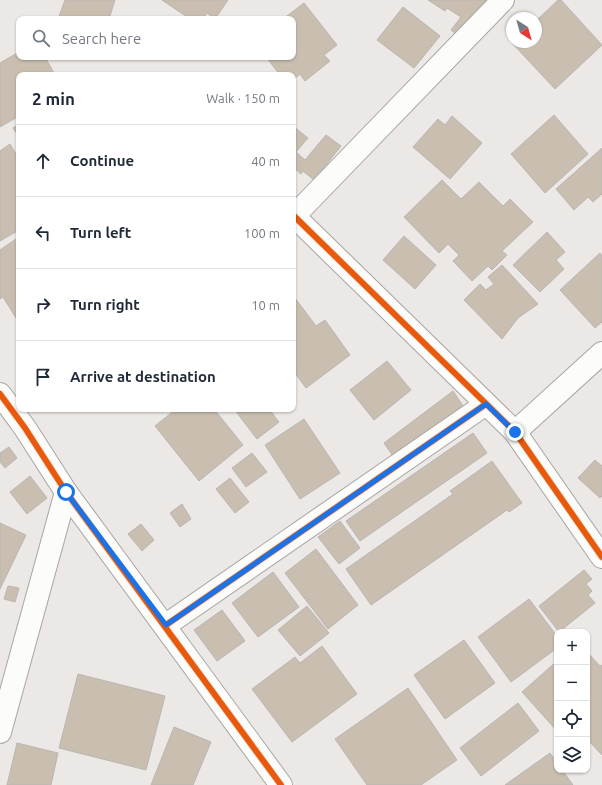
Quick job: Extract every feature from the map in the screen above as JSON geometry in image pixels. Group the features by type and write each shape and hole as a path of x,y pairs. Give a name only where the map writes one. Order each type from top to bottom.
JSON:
{"street":[{"path":"296,213 503,0"},
{"path":"296,217 515,432 602,557"},
{"path":"515,432 602,353"},
{"path":"0,394 25,428 66,492 166,625 281,785"},
{"path":"166,625 486,404"},
{"path":"0,732 66,492"}],"building":[{"path":"65,0 115,0 110,16 59,16"},
{"path":"162,0 228,0 217,16 211,16 207,13 205,16 186,16"},
{"path":"428,0 487,0 461,38 451,30 461,17 447,8 445,11"},
{"path":"558,0 561,0 602,45 555,89 517,48 542,48 542,15"},
{"path":"304,3 337,45 324,55 330,61 305,81 300,74 296,77 296,72 278,72 268,60 296,60 296,16 287,16"},
{"path":"403,7 440,36 414,68 377,40"},
{"path":"16,54 16,60 47,60 53,72 16,72 16,118 0,127 0,63"},
{"path":"554,115 588,154 545,193 511,154"},
{"path":"452,116 482,143 450,179 413,147 438,119 445,125"},
{"path":"296,128 308,138 296,152"},
{"path":"326,135 341,146 314,180 303,171 301,174 296,170 296,152 305,160"},
{"path":"10,144 16,154 16,232 0,241 0,151"},
{"path":"602,148 602,194 593,202 588,197 574,210 556,189"},
{"path":"442,180 461,199 479,182 503,206 510,199 533,222 502,251 507,255 492,270 488,266 472,281 453,261 459,255 448,244 439,253 404,217"},
{"path":"547,232 565,252 556,260 564,269 540,292 513,265"},
{"path":"404,236 436,265 415,289 383,260"},
{"path":"16,239 16,318 3,297 0,299 0,250"},
{"path":"600,253 602,256 602,322 595,328 560,290"},
{"path":"502,265 538,304 518,318 502,339 464,300 480,284 486,290 494,284 488,277"},
{"path":"296,299 316,326 325,320 350,355 306,388 296,374"},
{"path":"387,361 411,390 374,420 350,390"},
{"path":"453,391 467,412 397,462 384,443"},
{"path":"172,412 216,412 243,445 199,481 155,426"},
{"path":"236,412 271,412 279,422 257,439"},
{"path":"304,419 340,473 300,499 265,445"},
{"path":"473,433 487,453 360,541 346,521"},
{"path":"9,447 17,458 5,468 0,462 0,453"},
{"path":"252,453 267,472 246,487 232,468"},
{"path":"595,460 602,466 602,496 600,498 578,478"},
{"path":"492,461 522,503 509,512 507,510 371,605 346,569 453,494 450,491"},
{"path":"30,476 47,498 27,514 10,492"},
{"path":"230,478 249,502 235,513 216,489"},
{"path":"182,504 191,519 180,527 170,513"},
{"path":"340,521 360,548 339,564 318,537"},
{"path":"0,523 26,535 0,589"},
{"path":"141,524 154,540 142,551 128,534"},
{"path":"316,549 358,605 328,629 285,573"},
{"path":"584,570 592,579 586,584 592,591 588,595 595,603 563,629 557,629 539,606"},
{"path":"273,572 299,607 258,637 232,603"},
{"path":"8,586 19,588 15,602 4,599"},
{"path":"529,599 554,632 554,650 511,682 478,637"},
{"path":"307,606 329,633 300,656 278,630"},
{"path":"222,610 245,641 217,661 194,630"},
{"path":"464,640 495,683 445,719 414,675"},
{"path":"322,646 357,694 292,742 252,689 295,657 300,663"},
{"path":"590,655 600,666 602,665 602,755 590,742"},
{"path":"554,664 554,728 522,692"},
{"path":"78,674 165,696 146,770 59,748"},
{"path":"408,688 457,760 421,785 367,785 335,739"},
{"path":"518,703 539,731 481,776 460,748"},
{"path":"174,727 211,742 193,785 151,785"},
{"path":"17,743 58,753 51,785 7,785"},
{"path":"550,753 554,759 554,773 564,773 573,785 505,785"}],"cycle path":[{"path":"296,218 515,432 602,557"},
{"path":"0,394 25,428 66,492 281,785"},
{"path":"166,625 486,404"}],"route":[{"path":"66,492 166,625 486,404 515,432"}]}
